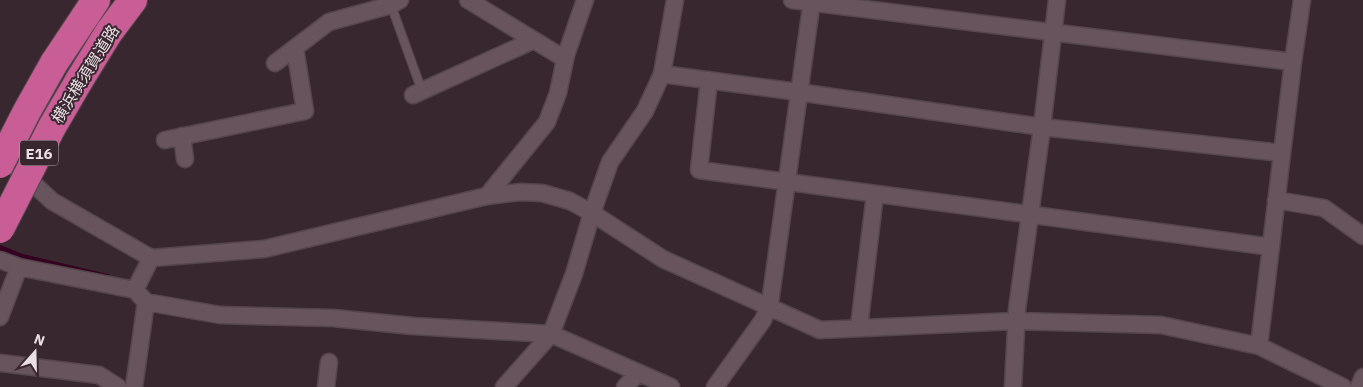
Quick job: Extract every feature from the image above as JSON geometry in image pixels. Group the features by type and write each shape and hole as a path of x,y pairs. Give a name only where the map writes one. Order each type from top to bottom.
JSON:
{"highway":[{"name":"横浜横須賀道路","path":"0,164 54,63 96,0"},
{"name":"横浜横須賀道路","path":"0,229 52,127 109,32 132,0"}],"street":[{"path":"468,0 565,59"},
{"path":"487,196 547,122 558,93 565,59 584,0"},
{"path":"504,387 551,334 574,274 592,212 610,162 645,111 662,74 675,0"},
{"path":"792,0 1292,62"},
{"path":"1013,387 1017,309 1057,0"},
{"path":"1259,346 1292,62 1302,0"},
{"path":"715,387 763,320 768,307 811,1"},
{"path":"275,63 329,22 395,3"},
{"path":"417,93 534,40"},
{"path":"165,140 305,111 295,48"},
{"path":"662,74 1042,127 1282,153"},
{"path":"709,80 699,170 1271,247"},
{"path":"182,136 185,159"},
{"path":"0,153 52,201 151,258 264,249 487,196 520,192 542,194 570,201 592,212 663,259 820,330 1016,321 1161,325 1259,346 1343,387"},
{"path":"860,327 875,194"},
{"path":"1276,200 1324,208 1363,236"},
{"path":"134,387 140,296 151,258"},
{"path":"0,260 18,267 220,315 332,324 413,326 551,334 671,387"},
{"path":"0,317 18,267"},
{"path":"326,387 329,362"},
{"path":"0,363 99,375 118,387"},
{"path":"625,387 638,373"},
{"path":"1359,387 1363,377"}],"lane":[{"path":"395,3 417,93"}],"waterway":[{"path":"0,248 22,257 107,277"}]}
